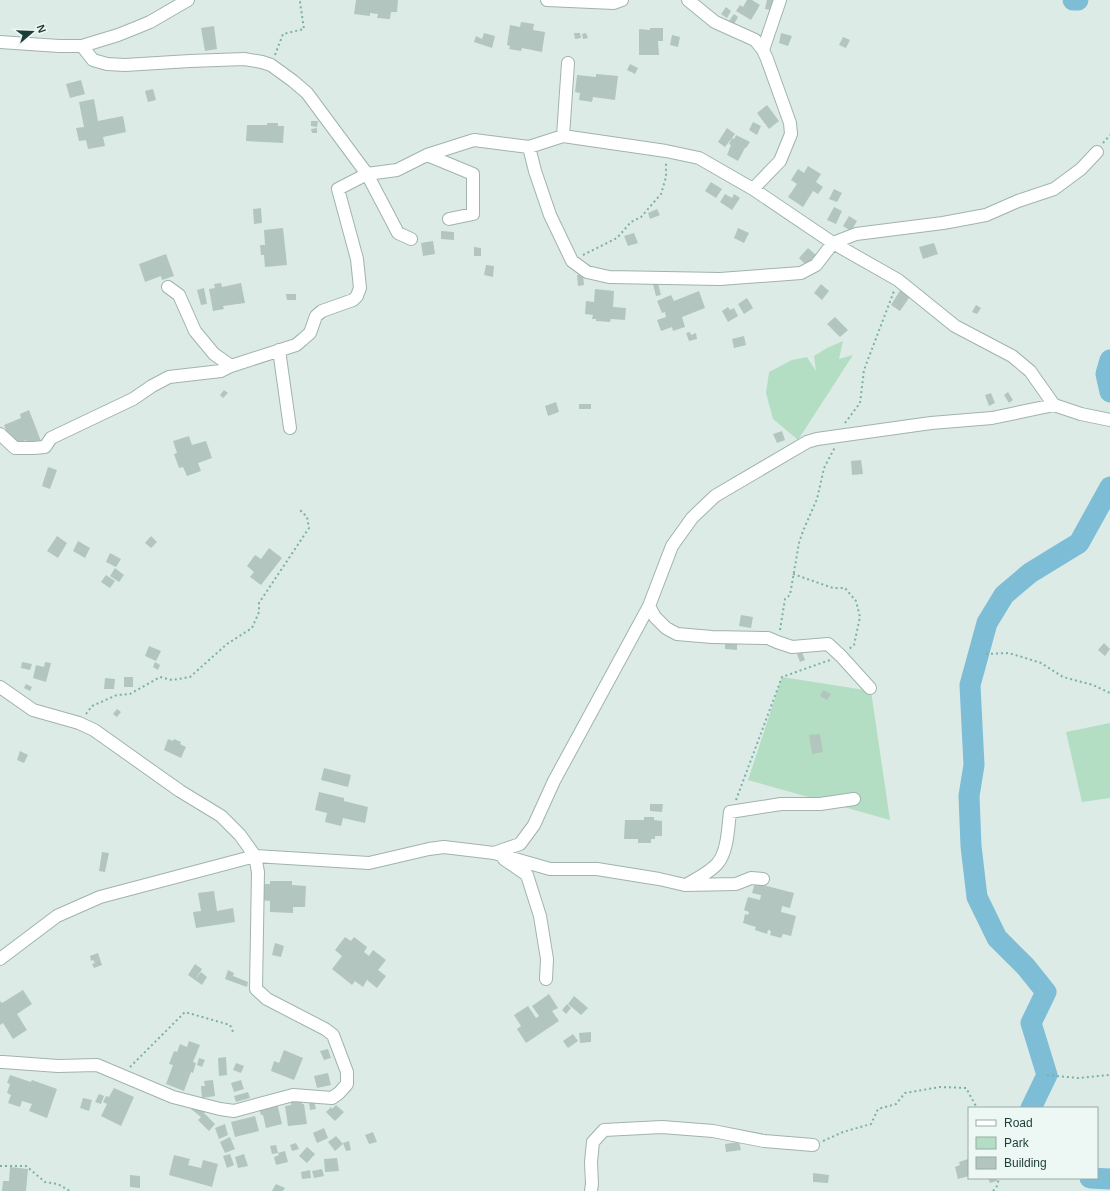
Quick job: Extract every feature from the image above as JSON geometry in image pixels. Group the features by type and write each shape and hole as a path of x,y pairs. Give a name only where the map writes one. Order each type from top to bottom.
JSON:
{"street":[{"path":"0,42 82,46 118,35 150,22 188,0"},
{"path":"547,0 614,3 622,0"},
{"path":"688,0 715,22 755,40 763,50 790,123 791,134 780,161 753,189"},
{"path":"763,50 780,0"},
{"path":"82,46 93,60 107,64 124,65 244,59 271,65 307,93 367,174 398,233 411,239"},
{"path":"563,136 568,63"},
{"path":"0,434 15,448 45,447 51,438 133,399 152,386 170,377 221,371 231,366 296,345 310,333 316,316 322,311 353,300 357,296 360,288 357,259 338,189 367,174 397,170 426,155 474,140 528,147 563,136 666,151 699,158 753,189 833,243 898,280 955,326 1012,356 1030,371 1054,405"},
{"path":"528,147 550,215 572,261 587,272 609,277 727,278 801,273 816,265 833,243 856,234 943,224 986,215 1018,201 1054,189 1081,169 1097,152"},
{"path":"426,155 472,174 474,214 449,219"},
{"path":"168,287 179,295 196,331 205,343 214,354 231,366"},
{"path":"279,350 290,428"},
{"path":"494,853 520,844 534,825 554,782 649,606 672,546 692,518 715,496 807,442 817,439 931,423 992,418 1054,405 1080,414 1110,420"},
{"path":"649,606 655,617 666,628 677,634 712,637 768,638 792,647 828,644 870,688"},
{"path":"0,687 33,710 79,723 94,730 180,791 221,816 240,835 255,856 258,872 256,989 267,999 325,1029 333,1035 347,1072 347,1084 339,1094 332,1098 294,1095 234,1111 173,1097 97,1064 58,1066 0,1062"},
{"path":"685,885 702,876 718,863 726,845 730,812 781,804 820,804 854,799"},
{"path":"0,959 57,916 100,897 255,856 369,863 429,849 444,848 494,853 550,869 597,869 685,885 736,884 751,878 763,879"},
{"path":"494,853 527,875 540,916 547,959 546,979"},
{"path":"591,1191 592,1184 590,1162 593,1142 604,1130 669,1127 713,1131 764,1140 813,1145"}],"path":[{"path":"271,65 283,34 304,29 300,2 297,0"},
{"path":"572,261 617,238 630,222 641,217 661,194 666,176 666,151"},
{"path":"777,642 782,622 785,599 790,595 802,531 817,499 824,468 841,436 844,425 860,403 864,370 898,280"},
{"path":"79,723 92,706 117,695 130,694 160,677 172,680 190,677 226,644 252,628 259,612 259,603 309,528 307,517 299,509"},
{"path":"730,812 738,795 782,677 841,656 854,645 860,617 856,601 845,588 833,588 793,574"},
{"path":"986,654 1009,653 1041,663 1063,677 1092,685 1110,693"},
{"path":"124,1076 127,1070 185,1012 230,1025 234,1034"},
{"path":"1047,1075 1078,1078 1110,1075"},
{"path":"813,1145 843,1132 871,1124 878,1109 896,1104 905,1093 940,1087 966,1088 977,1107"},
{"path":"0,1166 26,1166 45,1182 58,1184 70,1191"},
{"path":"993,1191 997,1186 999,1179"}],"green space":[{"path":"843,341 839,359 853,355 798,440 773,419 766,393 769,372 792,360 807,357 816,371 814,356"},
{"path":"782,677 871,691 890,820 748,780"},
{"path":"1110,723 1110,798 1082,802 1066,732"}],"building":[{"path":"356,0 398,0 397,12 391,12 390,19 377,18 378,14 370,13 370,16 354,14"},
{"path":"747,0 752,0 760,5 751,20 736,11 740,5 743,7"},
{"path":"767,0 774,0 771,10 765,9"},
{"path":"726,7 731,11 727,18 721,14"},
{"path":"734,14 738,17 734,24 729,21"},
{"path":"521,22 534,24 533,30 545,32 542,52 522,48 521,51 509,49 510,46 507,45 510,25 520,27"},
{"path":"214,26 217,49 205,51 201,28"},
{"path":"650,28 663,28 663,41 658,41 659,55 639,55 639,29 650,30"},
{"path":"484,33 495,36 492,48 474,42 476,36 482,39"},
{"path":"574,33 580,33 581,38 575,39"},
{"path":"586,33 588,38 583,39 582,34"},
{"path":"781,33 792,36 788,46 779,43"},
{"path":"672,35 680,37 678,47 670,45"},
{"path":"843,37 850,40 846,48 839,45"},
{"path":"630,64 638,68 635,74 627,70"},
{"path":"596,74 618,76 615,100 593,97 592,102 579,100 580,93 575,92 577,75 596,77"},
{"path":"81,80 85,94 70,98 66,84"},
{"path":"153,89 156,100 148,102 145,91"},
{"path":"94,99 98,121 123,116 126,132 103,137 105,146 88,149 86,140 79,141 76,128 84,127 79,102"},
{"path":"767,105 779,121 769,129 757,113"},
{"path":"311,121 318,121 317,127 311,126"},
{"path":"753,122 761,126 757,135 749,130"},
{"path":"267,123 278,123 278,126 284,126 283,143 246,141 247,125 267,125"},
{"path":"317,128 317,133 312,133 311,129"},
{"path":"727,128 735,134 725,147 718,142"},
{"path":"736,135 750,142 738,161 727,155 731,145 729,144 732,138 734,139"},
{"path":"808,166 821,174 816,182 823,187 818,194 813,191 803,207 788,197 797,184 791,180 798,169 804,173"},
{"path":"711,182 722,189 716,198 705,191"},
{"path":"834,189 842,193 837,202 829,199"},
{"path":"725,194 732,198 734,194 740,198 732,210 720,202"},
{"path":"834,207 842,211 836,224 827,220"},
{"path":"261,208 262,223 254,224 253,209"},
{"path":"657,209 660,215 650,219 648,213"},
{"path":"849,216 857,221 851,231 843,226"},
{"path":"283,228 287,265 265,267 264,255 261,255 260,245 265,245 264,230"},
{"path":"738,228 749,233 744,243 734,238"},
{"path":"441,231 454,232 454,240 441,239"},
{"path":"634,233 638,243 628,246 624,236"},
{"path":"433,241 435,254 423,256 421,243"},
{"path":"934,243 938,254 923,259 919,247"},
{"path":"474,247 481,248 481,256 474,256"},
{"path":"808,248 816,255 806,265 799,258"},
{"path":"166,254 174,276 162,280 161,276 145,282 139,264"},
{"path":"486,265 494,266 493,277 484,275"},
{"path":"577,275 583,275 584,285 578,286"},
{"path":"221,283 222,287 241,283 245,303 223,306 224,309 213,311 209,289 215,288 214,284"},
{"path":"658,283 661,295 656,296 653,284"},
{"path":"821,284 829,291 822,300 814,293"},
{"path":"204,288 207,304 201,305 197,290"},
{"path":"595,289 614,291 613,307 626,308 625,320 611,319 610,322 596,321 596,319 592,319 593,315 585,314 586,301 594,302"},
{"path":"901,289 911,295 900,311 891,305"},
{"path":"699,291 705,308 682,317 685,327 673,331 672,327 661,331 657,320 666,317 665,312 662,313 657,301 671,295 674,301"},
{"path":"286,294 296,294 296,300 287,300"},
{"path":"747,298 753,308 744,314 738,304"},
{"path":"976,305 981,308 977,314 972,312"},
{"path":"728,307 730,310 734,308 738,316 728,322 722,311"},
{"path":"835,317 848,330 840,337 827,324"},
{"path":"690,332 691,335 696,333 697,339 689,341 686,333"},
{"path":"744,336 746,345 734,348 732,339"},
{"path":"224,390 228,393 223,398 220,395"},
{"path":"1008,392 1013,400 1009,403 1004,395"},
{"path":"991,393 995,403 989,406 985,395"},
{"path":"556,402 559,412 548,416 545,406"},
{"path":"579,404 591,404 591,409 579,409"},
{"path":"29,410 41,441 28,446 26,440 12,446 4,425 21,418 20,414"},
{"path":"782,431 785,440 777,443 773,434"},
{"path":"189,436 192,445 206,441 212,458 198,463 201,471 187,476 183,467 179,468 174,454 177,453 173,441"},
{"path":"861,460 863,474 852,475 851,461"},
{"path":"48,467 57,470 50,489 42,486"},
{"path":"57,536 67,543 58,558 47,551"},
{"path":"151,536 157,542 151,548 145,543"},
{"path":"78,541 90,548 85,558 73,551"},
{"path":"269,548 282,558 261,585 250,577 254,572 247,566 255,555 261,559"},
{"path":"110,553 121,559 116,567 106,562"},
{"path":"115,568 124,575 119,582 110,576"},
{"path":"106,575 115,581 110,588 101,582"},
{"path":"741,615 753,617 751,628 739,626"},
{"path":"725,643 737,644 737,650 725,649"},
{"path":"1104,643 1110,649 1105,656 1098,650"},
{"path":"149,646 161,651 156,661 145,656"},
{"path":"802,652 805,660 800,662 797,654"},
{"path":"22,662 32,664 30,670 21,668"},
{"path":"45,662 51,663 46,682 33,678 36,665 44,667"},
{"path":"155,662 160,665 158,670 153,667"},
{"path":"124,677 133,677 133,687 124,687"},
{"path":"105,678 115,679 114,689 104,689"},
{"path":"26,684 32,687 30,691 24,688"},
{"path":"823,690 831,694 827,700 820,696"},
{"path":"117,709 121,712 117,717 113,714"},
{"path":"820,734 823,752 812,754 809,735"},
{"path":"168,739 173,741 174,739 181,742 180,744 186,747 181,758 164,750"},
{"path":"20,751 28,755 24,763 17,760"},
{"path":"324,768 351,775 348,787 321,780"},
{"path":"319,792 344,798 344,801 368,807 365,823 343,818 341,826 325,822 327,813 315,810"},
{"path":"650,804 663,804 662,812 650,811"},
{"path":"644,817 654,817 654,820 662,821 662,836 655,836 655,839 651,839 651,843 638,843 638,839 624,839 625,820 644,820"},
{"path":"102,852 109,853 105,872 99,871"},
{"path":"270,881 292,881 292,885 306,886 305,907 293,907 293,913 270,912 270,901 261,900 261,884 270,884"},
{"path":"755,883 794,893 790,908 782,906 781,912 796,916 791,936 783,934 781,938 770,935 771,931 768,930 767,934 755,930 756,927 743,923 745,914 748,915 749,912 744,910 748,897 760,900 761,895 752,893"},
{"path":"214,891 217,911 233,908 235,922 196,928 193,912 201,911 198,893"},
{"path":"345,937 351,941 354,937 367,947 364,952 369,956 373,950 386,960 378,970 386,976 377,988 367,980 363,987 355,981 352,985 332,969 342,956 335,950"},
{"path":"275,943 284,946 281,957 272,955"},
{"path":"98,953 102,965 94,968 92,964 95,963 93,960 91,961 90,956"},
{"path":"195,964 202,969 195,980 188,975"},
{"path":"228,970 234,973 233,976 248,982 247,987 225,979"},
{"path":"201,972 207,977 202,985 195,980"},
{"path":"23,990 32,1004 17,1014 27,1030 13,1039 3,1023 0,1025 0,1001 2,1003"},
{"path":"549,994 558,1008 552,1011 559,1021 526,1043 517,1029 521,1026 514,1015 528,1006 536,1018 539,1016 532,1006"},
{"path":"574,996 588,1008 581,1015 568,1004"},
{"path":"567,1004 571,1008 566,1014 562,1010"},
{"path":"591,1032 591,1042 580,1043 579,1033"},
{"path":"573,1034 578,1041 568,1048 563,1041"},
{"path":"189,1041 200,1045 193,1062 196,1063 193,1073 191,1072 184,1091 166,1084 173,1065 169,1064 174,1051 177,1052 180,1044 187,1047"},
{"path":"328,1049 331,1058 324,1060 320,1051"},
{"path":"284,1050 303,1058 294,1080 271,1071 274,1061 279,1063"},
{"path":"226,1057 227,1075 219,1076 218,1058"},
{"path":"199,1058 205,1060 202,1067 197,1065"},
{"path":"236,1063 244,1066 241,1073 233,1070"},
{"path":"328,1073 331,1085 317,1088 314,1076"},
{"path":"10,1075 31,1082 32,1080 57,1089 47,1118 29,1111 32,1104 22,1101 20,1107 8,1103 11,1095 7,1093 10,1084 7,1083"},
{"path":"213,1080 215,1096 202,1098 201,1086 205,1086 204,1081"},
{"path":"241,1080 244,1089 234,1092 231,1083"},
{"path":"114,1088 134,1097 121,1126 101,1116 107,1104 103,1102 106,1096 109,1097"},
{"path":"248,1092 250,1098 236,1102 234,1096"},
{"path":"99,1094 104,1096 101,1104 95,1102"},
{"path":"83,1098 92,1100 89,1111 80,1108"},
{"path":"302,1100 307,1124 288,1126 285,1106 291,1105 291,1101"},
{"path":"314,1101 316,1109 310,1110 309,1102"},
{"path":"277,1103 282,1124 266,1128 263,1115 261,1115 259,1108"},
{"path":"195,1105 206,1111 204,1113 215,1124 209,1131 198,1120 201,1117 191,1109"},
{"path":"336,1105 344,1112 335,1121 326,1112 331,1107 332,1109"},
{"path":"255,1116 259,1131 235,1137 231,1122"},
{"path":"225,1124 228,1135 219,1139 215,1128"},
{"path":"324,1128 328,1138 317,1143 313,1133"},
{"path":"373,1132 377,1142 369,1144 365,1135"},
{"path":"336,1136 343,1144 335,1151 328,1142"},
{"path":"230,1137 235,1149 225,1153 220,1142"},
{"path":"349,1141 351,1150 346,1151 343,1143"},
{"path":"739,1142 741,1150 726,1152 725,1144"},
{"path":"296,1143 299,1149 292,1151 290,1145"},
{"path":"276,1145 278,1153 272,1154 270,1146"},
{"path":"307,1147 315,1154 307,1163 299,1156"},
{"path":"285,1151 288,1162 276,1165 274,1157 279,1155 278,1153"},
{"path":"230,1154 234,1165 227,1168 223,1156"},
{"path":"244,1154 248,1166 238,1168 235,1157"},
{"path":"174,1155 190,1159 188,1165 201,1168 203,1160 218,1164 212,1187 169,1175"},
{"path":"337,1158 339,1171 325,1172 324,1159"},
{"path":"968,1159 968,1176 958,1179 955,1167 960,1165 959,1162"},
{"path":"10,1167 28,1169 26,1191 2,1191 3,1181 9,1181"},
{"path":"322,1169 324,1176 314,1178 312,1171"},
{"path":"310,1170 311,1178 302,1179 301,1172"},
{"path":"813,1173 829,1175 828,1183 813,1182"},
{"path":"130,1175 140,1176 140,1188 130,1187"},
{"path":"988,1179 996,1179 997,1181 990,1183"},
{"path":"276,1184 285,1188 283,1191 272,1191"}],"waterway":[{"path":"1073,0 1078,0"},
{"path":"1110,360 1106,374 1110,392"},
{"path":"1031,1107 1047,1075 1031,1023 1046,992 1026,967 997,938 977,897 971,846 969,796 974,765 970,685 987,623 1004,595 1030,573 1079,543 1110,487"},
{"path":"1098,1178 1110,1179"}]}
